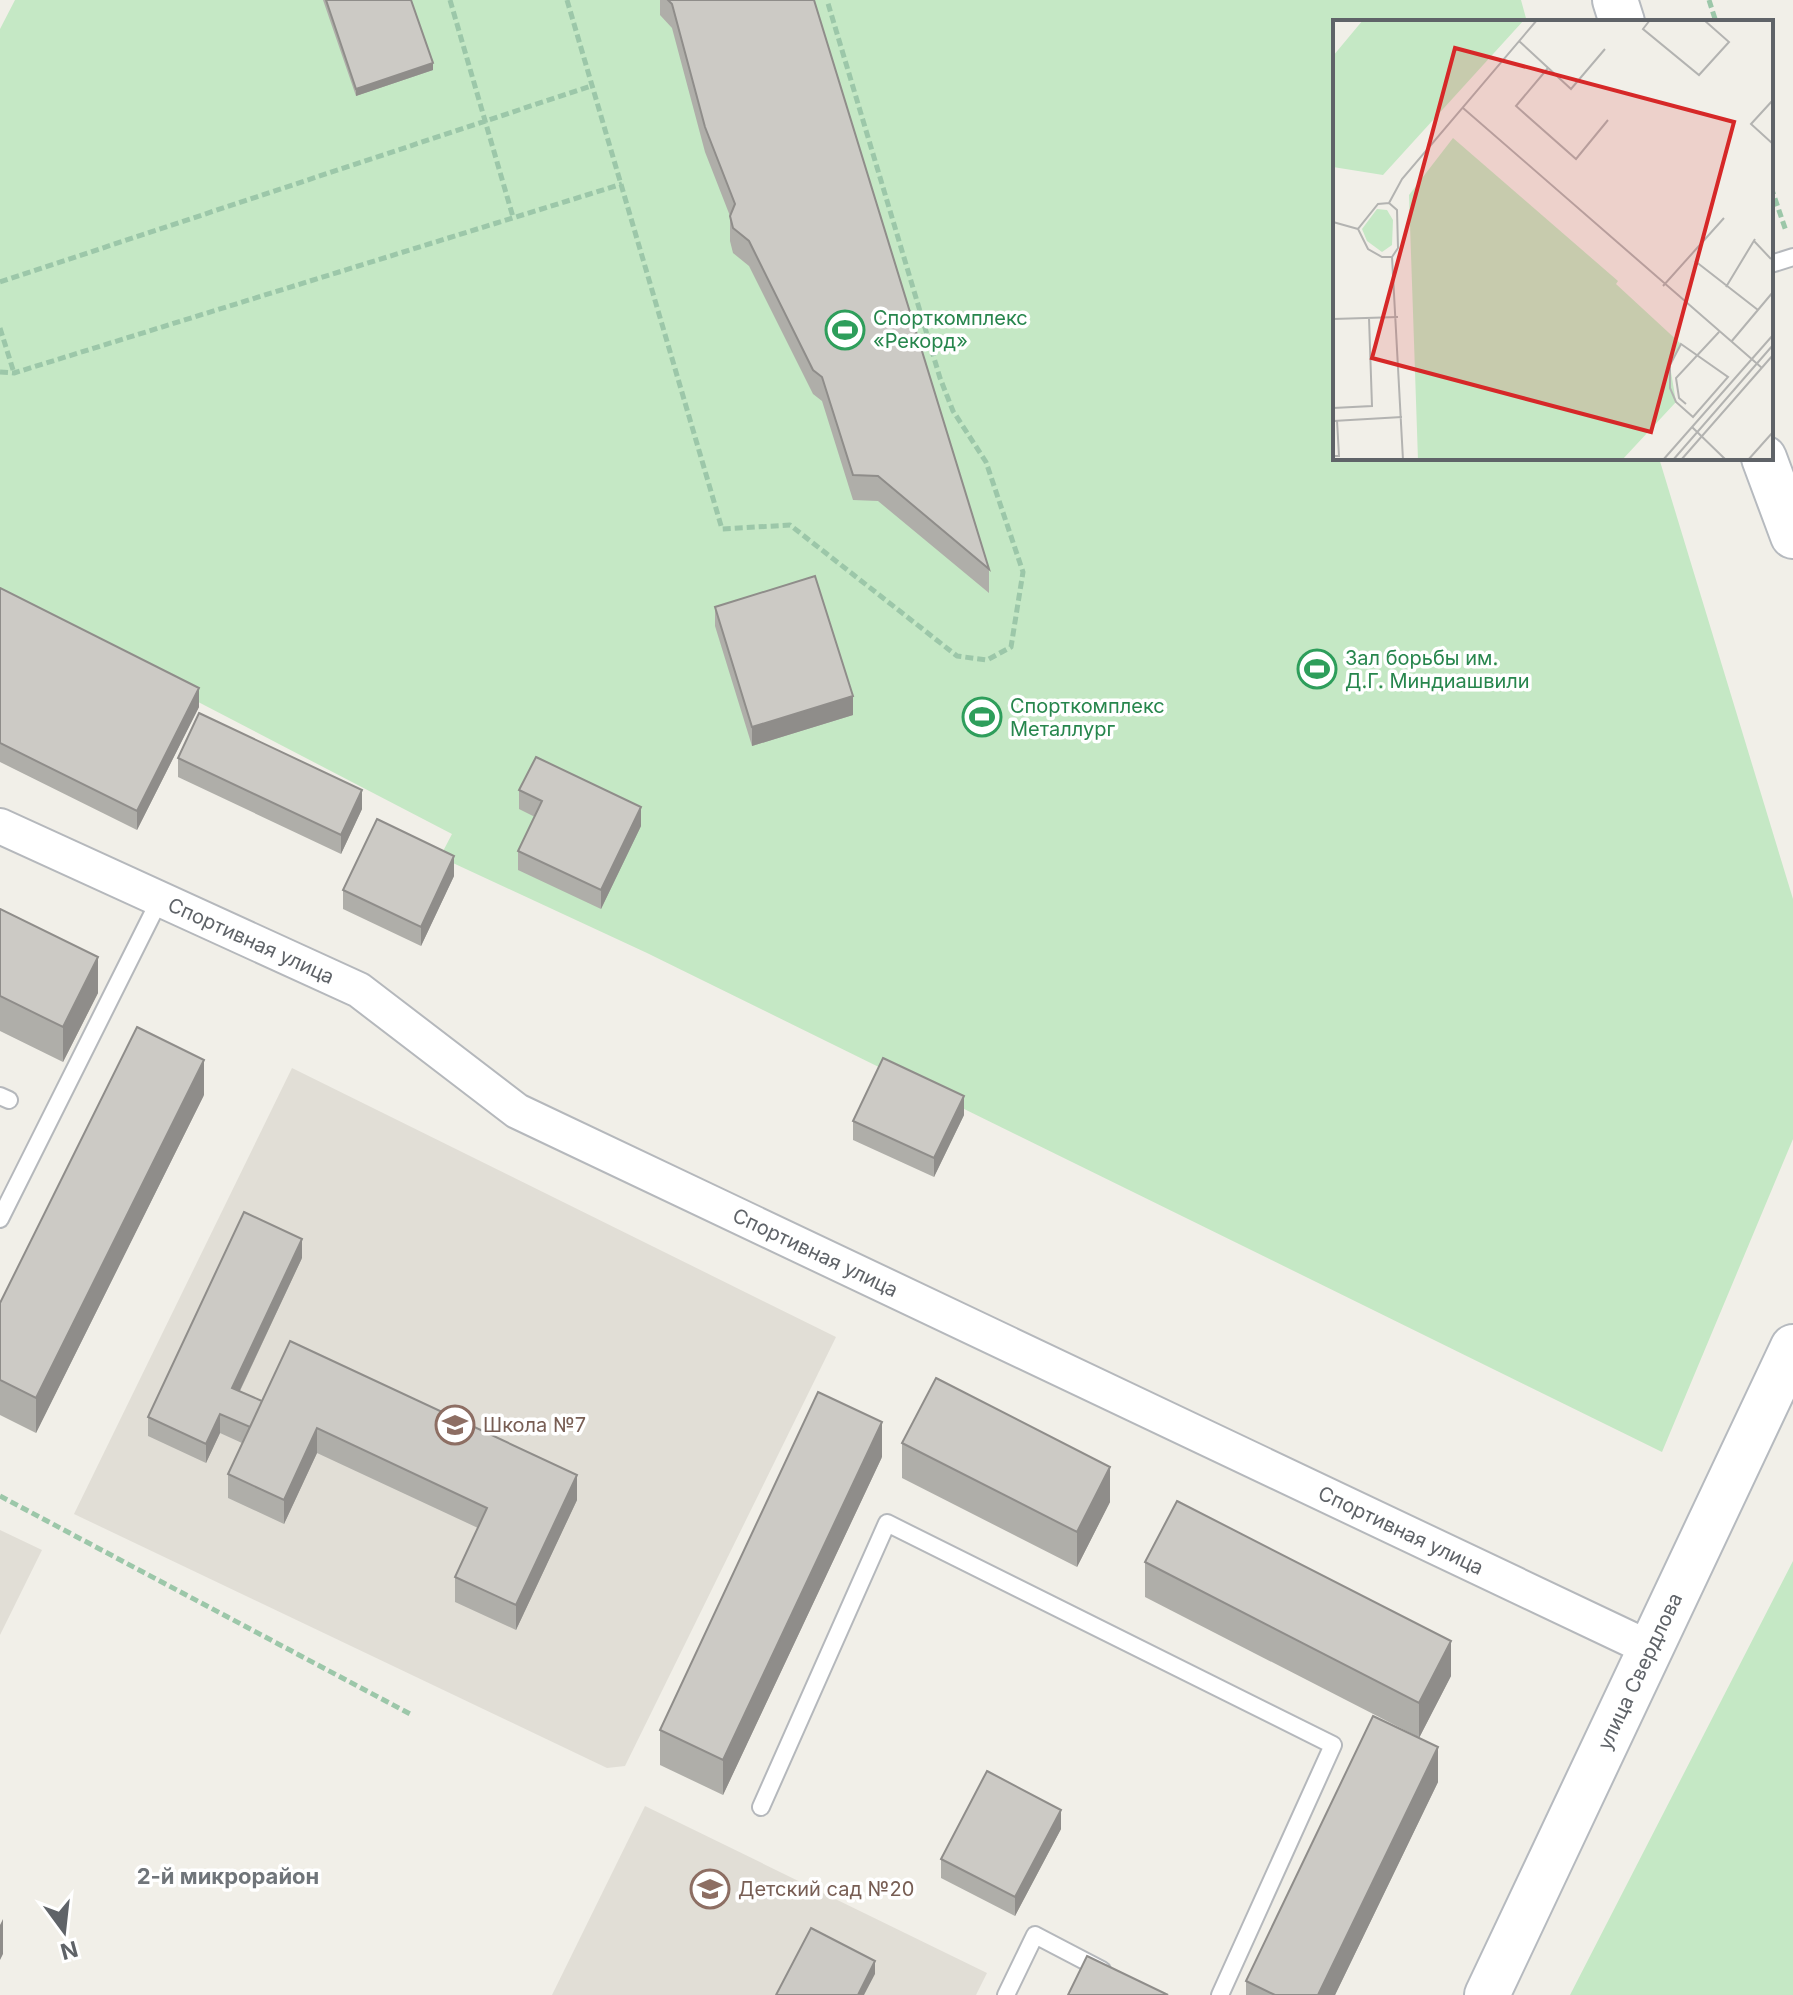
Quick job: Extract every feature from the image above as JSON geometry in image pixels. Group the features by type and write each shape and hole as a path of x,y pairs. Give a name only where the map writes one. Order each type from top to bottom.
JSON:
{"main road":[{"path":"1615,0 1621,20"},
{"path":"1765,460 1793,536"},
{"name":"улица Свердлова","path":"1487,1995 1793,1347"}],"street":[{"name":"Спортивная улица","path":"0,826 359,990 517,1111 1649,1648"}],"lane":[{"path":"1773,263 1793,257"},
{"path":"0,1219 160,899"},
{"path":"761,1807 887,1523 1333,1745 1220,1995"},
{"path":"1006,1995 1035,1935 1111,1975"}],"path":[{"path":"450,0 513,217"},
{"path":"567,0 722,529 790,525 957,656 987,660 1011,647 1023,572 986,462 953,411 940,378 827,0"},
{"path":"1709,0 1715,20"},
{"path":"0,282 591,86"},
{"path":"0,372 14,373 622,184"},
{"path":"1773,193 1789,240"},
{"path":"0,328 14,373"},
{"path":"0,1496 412,1715"}],"shaded area":[{"name":"Школа №7","path":"292,1068 836,1337 625,1766 607,1768 74,1514"},
{"path":"0,1530 42,1550 0,1635"},
{"name":"Детский сад №20","path":"645,1806 987,1973 976,1995 552,1995"}],"green space":[{"name":"Спорткомплекс Металлург","path":"15,0 1521,0 1526,20 1333,20 1333,460 1660,460 1793,899 1793,1139 1662,1452 647,953 440,857 452,834 0,599 0,29"},
{"path":"1793,1561 1793,1995 1570,1995"}],"building":[{"path":"326,0 411,0 433,63 356,89"},
{"name":"Спорткомплекс «Рекорд»","path":"668,0 814,0 989,569 878,476 853,475 822,377 813,370 749,241 733,228 730,216 735,204 705,127 672,4"},
{"path":"815,576 853,696 752,727 715,607"},
{"path":"0,588 199,688 137,811 0,743"},
{"path":"199,713 362,790 341,835 178,758"},
{"path":"536,757 641,807 601,890 518,851 542,801 519,790"},
{"path":"377,819 454,856 421,927 343,890"},
{"path":"0,909 98,957 63,1027 0,996"},
{"path":"137,1027 204,1060 36,1398 0,1380 0,1303"},
{"path":"883,1058 964,1096 934,1158 853,1121"},
{"path":"244,1212 302,1239 232,1388 262,1401 250,1427 220,1414 206,1444 148,1417"},
{"path":"290,1341 577,1475 516,1605 455,1577 487,1508 317,1428 284,1500 228,1474"},
{"path":"936,1378 1110,1467 1077,1532 902,1443"},
{"path":"818,1392 882,1422 723,1760 660,1730"},
{"path":"1177,1501 1451,1641 1419,1703 1145,1562"},
{"path":"1373,1716 1438,1747 1318,1995 1275,1995 1246,1981"},
{"path":"987,1771 1061,1810 1015,1897 941,1859"},
{"path":"811,1928 875,1961 858,1995 776,1995"},
{"path":"1087,1956 1168,1995 1068,1995"}],"place":[{"name":"Спорткомплекс «Рекорд»","path":"845,330"},
{"name":"Зал борьбы им. Д.Г. Миндиашвили","path":"1317,669"},
{"name":"Спорткомплекс Металлург","path":"982,717"},
{"name":"Школа №7","path":"455,1425"},
{"name":"Детский сад №20","path":"710,1889"}],"district":[{"name":"2-й микрорайон","path":"228,1876"}]}
